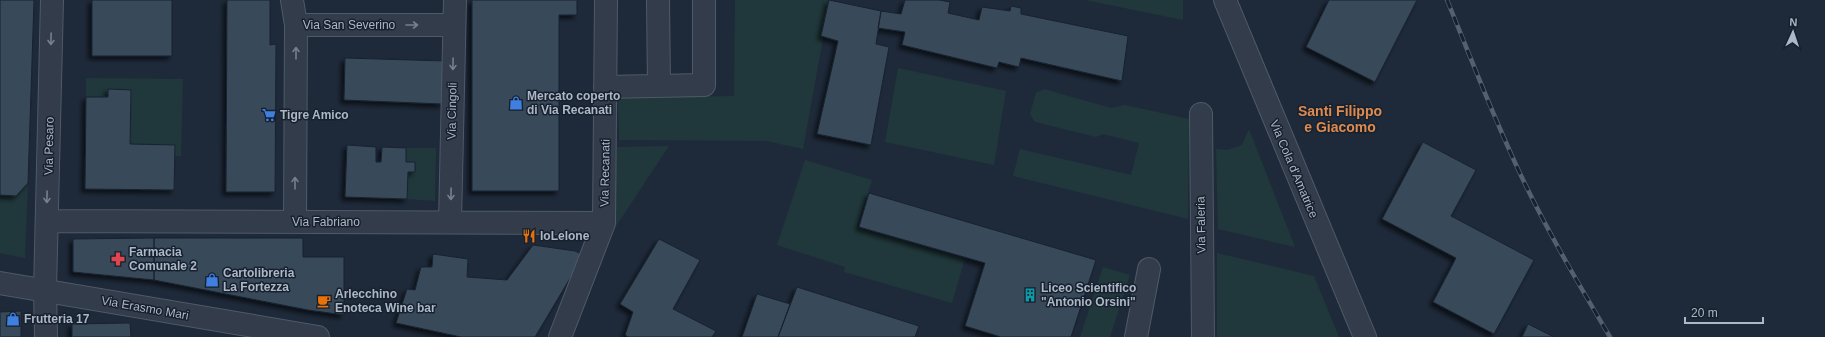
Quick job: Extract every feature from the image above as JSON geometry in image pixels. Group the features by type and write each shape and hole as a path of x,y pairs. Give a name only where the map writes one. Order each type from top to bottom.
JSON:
{"street":[{"name":"Via Pesaro","path":"46,337 45,291 52,0"},
{"path":"292,0 296,25"},
{"name":"Via Cingoli","path":"450,222 454,0"},
{"name":"Via Recanati","path":"560,337 604,223 606,0"},
{"path":"658,0 659,86"},
{"path":"606,87 704,85 704,0"},
{"name":"Via Cola d'Amatrice","path":"1225,0 1365,337"},
{"name":"Via San Severino","path":"295,222 296,25 454,25"},
{"name":"Via Faleria","path":"1201,114 1200,172 1203,337"},
{"name":"Via Fabriano","path":"47,221 604,223"},
{"path":"1136,337 1149,269"},
{"name":"Via Erasmo Mari","path":"0,283 291,335 318,337"}],"green space":[{"path":"735,0 830,0 803,149 766,141 619,140 618,98 734,96"},
{"path":"1085,0 1183,0 1183,20"},
{"path":"898,68 1006,91 994,165 885,142"},
{"path":"86,78 183,79 181,156 175,156 175,145 130,144 130,90 108,89 108,97 86,97"},
{"path":"1044,89 1111,108 1125,105 1189,119 1188,219 1013,176 1020,149 1131,175 1139,143 1103,134 1096,137 1035,122 1030,114 1036,93"},
{"path":"1249,129 1295,247 1218,229 1216,149 1227,150 1242,145"},
{"path":"669,146 614,229 617,147"},
{"path":"406,148 436,148 435,201 407,199 408,172 415,172 415,163 406,162"},
{"path":"805,160 872,180 857,227 965,258 952,303 844,272 845,267 777,245"},
{"path":"28,183 25,258 0,253 0,195 16,196"},
{"path":"1217,253 1314,276 1339,337 1217,337"},
{"path":"1103,267 1130,275 1110,337 1080,337"}],"building":[{"path":"0,0 34,0 28,183 16,196 0,195"},
{"path":"92,0 172,0 172,56 92,56"},
{"path":"227,0 270,0 270,45 276,44 275,192 226,192"},
{"name":"Mercato coperto di Via Recanati","path":"472,0 577,0 577,15 559,15 559,191 472,191"},
{"path":"829,0 881,11 876,44 889,47 871,145 817,134 838,41 821,36"},
{"path":"905,0 939,0 950,2 948,13 979,20 982,7 1010,11 1011,6 1021,8 1021,14 1128,36 1122,81 1021,58 1019,67 999,62 997,68 902,45 905,32 878,28 881,11 901,14"},
{"path":"1329,0 1417,0 1375,82 1306,47"},
{"path":"345,58 445,61 443,104 344,100"},
{"path":"108,89 131,90 130,144 175,145 174,190 85,189 86,97 108,97"},
{"path":"1423,142 1476,170 1451,216 1534,260 1494,334 1433,302 1456,258 1382,219"},
{"path":"347,145 376,147 376,162 381,162 382,147 406,148 406,162 415,162 415,172 408,172 407,199 345,197"},
{"name":"Liceo Scientifico \"Antonio Orsini\"","path":"869,193 1096,260 1071,337 1001,337 965,326 985,263 859,227"},
{"path":"154,238 154,280 73,272 73,239"},
{"path":"154,238 303,238 303,257 344,257 344,315 308,310 154,280"},
{"path":"659,239 700,260 673,309 716,331 712,337 628,337 625,335 633,312 620,304"},
{"path":"533,245 575,251 584,255 535,337 461,337 396,323 407,289 415,290 421,267 432,267 433,254 468,259 467,277 507,280"},
{"path":"797,287 919,326 915,337 778,337"},
{"path":"757,294 790,304 778,337 742,337"},
{"path":"21,311 21,337 0,337 0,312"},
{"path":"130,323 131,337 72,337 72,324"},
{"path":"1528,324 1554,337 1522,337"}],"railway":[{"path":"1447,0 1495,118 1527,188 1557,245 1610,337"}],"place":[{"name":"Mercato coperto di Via Recanati","path":"516,103"},
{"name":"Tigre Amico","path":"269,115"},
{"name":"IoLelone","path":"529,236"},
{"name":"Farmacia Comunale 2","path":"118,259"},
{"name":"Cartolibreria La Fortezza","path":"212,280"},
{"name":"Liceo Scientifico \"Antonio Orsini\"","path":"1030,295"},
{"name":"Arlecchino Enoteca Wine bar","path":"324,301"},
{"name":"Frutteria 17","path":"13,319"}],"district":[{"name":"Santi Filippo e Giacomo","path":"1340,120"}]}
